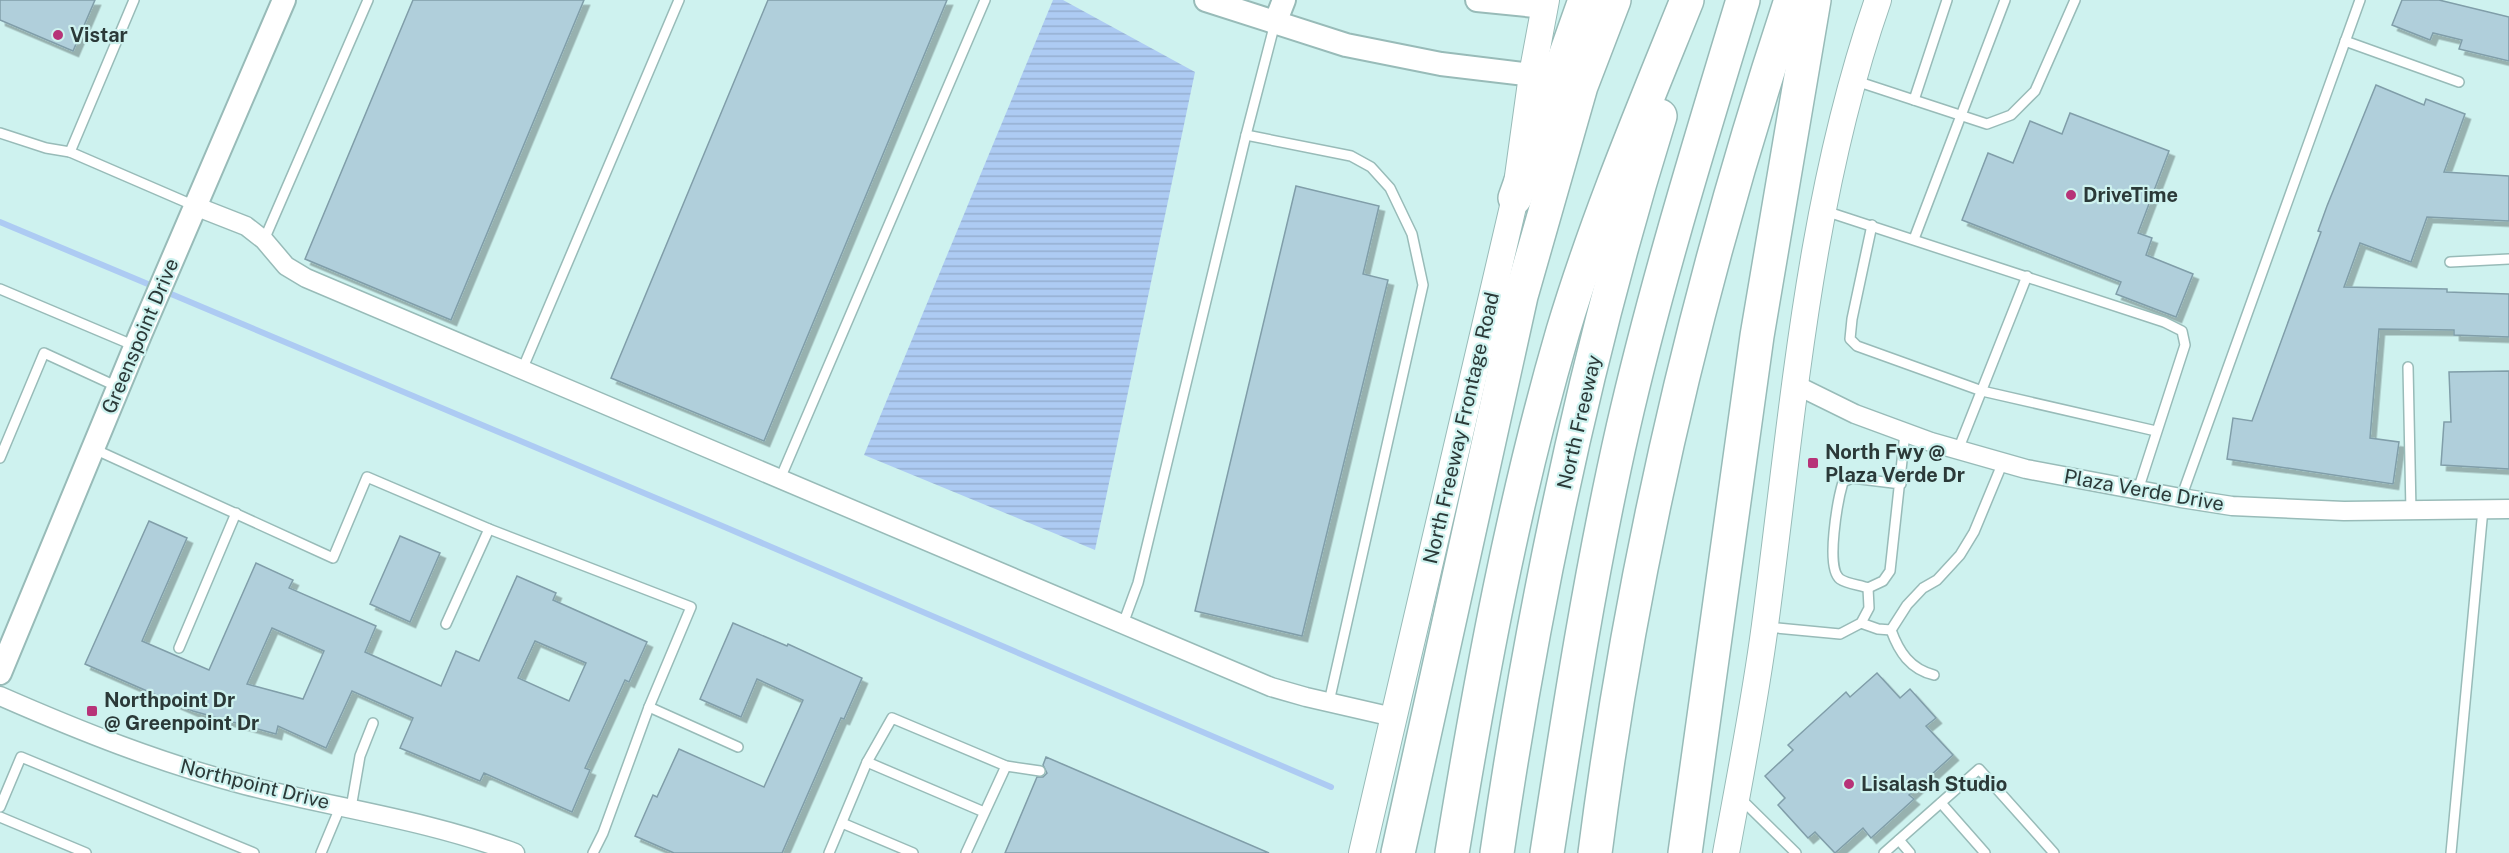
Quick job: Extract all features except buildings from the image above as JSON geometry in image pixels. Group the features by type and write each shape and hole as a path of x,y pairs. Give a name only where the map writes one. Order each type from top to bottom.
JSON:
{"highway":[{"path":"1515,198 1585,0"},
{"path":"1398,853 1521,296 1581,86 1614,0"},
{"path":"1452,853 1501,583 1522,490 1564,330 1625,153 1687,0"},
{"name":"North Freeway","path":"1497,853 1534,637 1590,374 1626,236 1696,0"},
{"path":"1548,853 1587,609 1623,427 1685,194 1743,0"},
{"path":"1595,853 1612,729 1646,543 1687,354 1734,185 1791,0"},
{"path":"1683,853 1700,753 1756,336 1814,0"}],"main road":[{"path":"1726,853 1765,627 1794,384 1822,210 1853,80 1878,0"},
{"name":"North Freeway Frontage Road","path":"1362,853 1515,198 1532,75 1545,3"}],"street":[{"name":"Greenspoint Drive","path":"0,673 118,387 284,0"},
{"path":"1206,0 1346,45 1442,64 1532,75"},
{"path":"1275,23 1284,0"},
{"path":"1477,0 1545,3"},
{"path":"195,206 246,226 264,240 286,266 306,278 1271,687 1393,717"},
{"name":"Plaza Verde Drive","path":"1794,384 1855,414 1958,450 2003,462 2181,498 2232,506 2344,511 2509,509"},
{"name":"Northpoint Drive","path":"0,696 84,732 197,772 466,836 515,853"}],"lane":[{"path":"70,152 134,0"},
{"path":"264,240 368,0"},
{"path":"522,370 679,0"},
{"path":"780,479 985,0"},
{"path":"1914,100 1947,0"},
{"path":"1914,239 1959,114 2004,0"},
{"path":"1853,80 1987,124 2011,115 2035,91 2075,0"},
{"path":"2181,498 2360,0"},
{"path":"1123,624 1138,583 1275,23"},
{"path":"2344,41 2458,82"},
{"path":"0,133 46,148 70,152 195,206"},
{"path":"1246,135 1351,156 1371,168 1390,188 1412,234 1423,285 1329,702"},
{"path":"1822,210 2164,322 2182,331 2185,345 2138,490"},
{"path":"1872,225 1852,319 1850,339 1857,346 1982,391 2156,431"},
{"path":"2450,262 2509,259"},
{"path":"1958,450 2027,276"},
{"path":"0,289 138,340"},
{"path":"0,458 44,353 118,387"},
{"path":"2408,367 2411,511"},
{"path":"1901,484 1852,478 1843,482 1833,553 1833,570 1841,580 1868,588 1883,581 1890,571 1901,484 1905,433"},
{"path":"93,448 333,558 367,477 489,530 691,607 649,706 603,833 593,853"},
{"path":"1891,630 1906,605 1923,588 1937,580 1960,555 1974,532 2003,462"},
{"path":"2451,853 2483,509"},
{"path":"179,648 236,513"},
{"path":"446,624 489,530"},
{"path":"1765,627 1840,634 1861,623 1869,608 1868,588"},
{"path":"1861,623 1878,629 1891,630"},
{"path":"1891,630 1899,652 1923,672 1934,675"},
{"path":"649,706 738,747"},
{"path":"830,853 867,762 892,718 1006,766 1040,771"},
{"path":"321,853 346,807 360,756 373,723"},
{"path":"0,807 21,758 254,853"},
{"path":"867,762 984,812"},
{"path":"966,853 1006,766"},
{"path":"1884,853 1979,769 2054,853"},
{"path":"1736,795 1796,853"},
{"path":"1941,803 1985,853"},
{"path":"0,817 86,853"},
{"path":"842,823 913,853"},
{"path":"1899,840 1910,853"},
{"path":"2453,842 2459,853"}],"water":[{"path":"1053,0 1063,0 1195,72 1095,550 864,455"}],"waterway":[{"path":"0,222 155,287"},
{"path":"164,291 727,528 1331,787"}],"place":[{"name":"Vistar","path":"58,35"},
{"name":"DriveTime","path":"2071,195"},
{"name":"North Fwy @ Plaza Verde Dr","path":"1813,463"},
{"name":"Northpoint Dr @ Greenpoint Dr","path":"92,711"},
{"name":"Lisalash Studio","path":"1849,784"}]}
